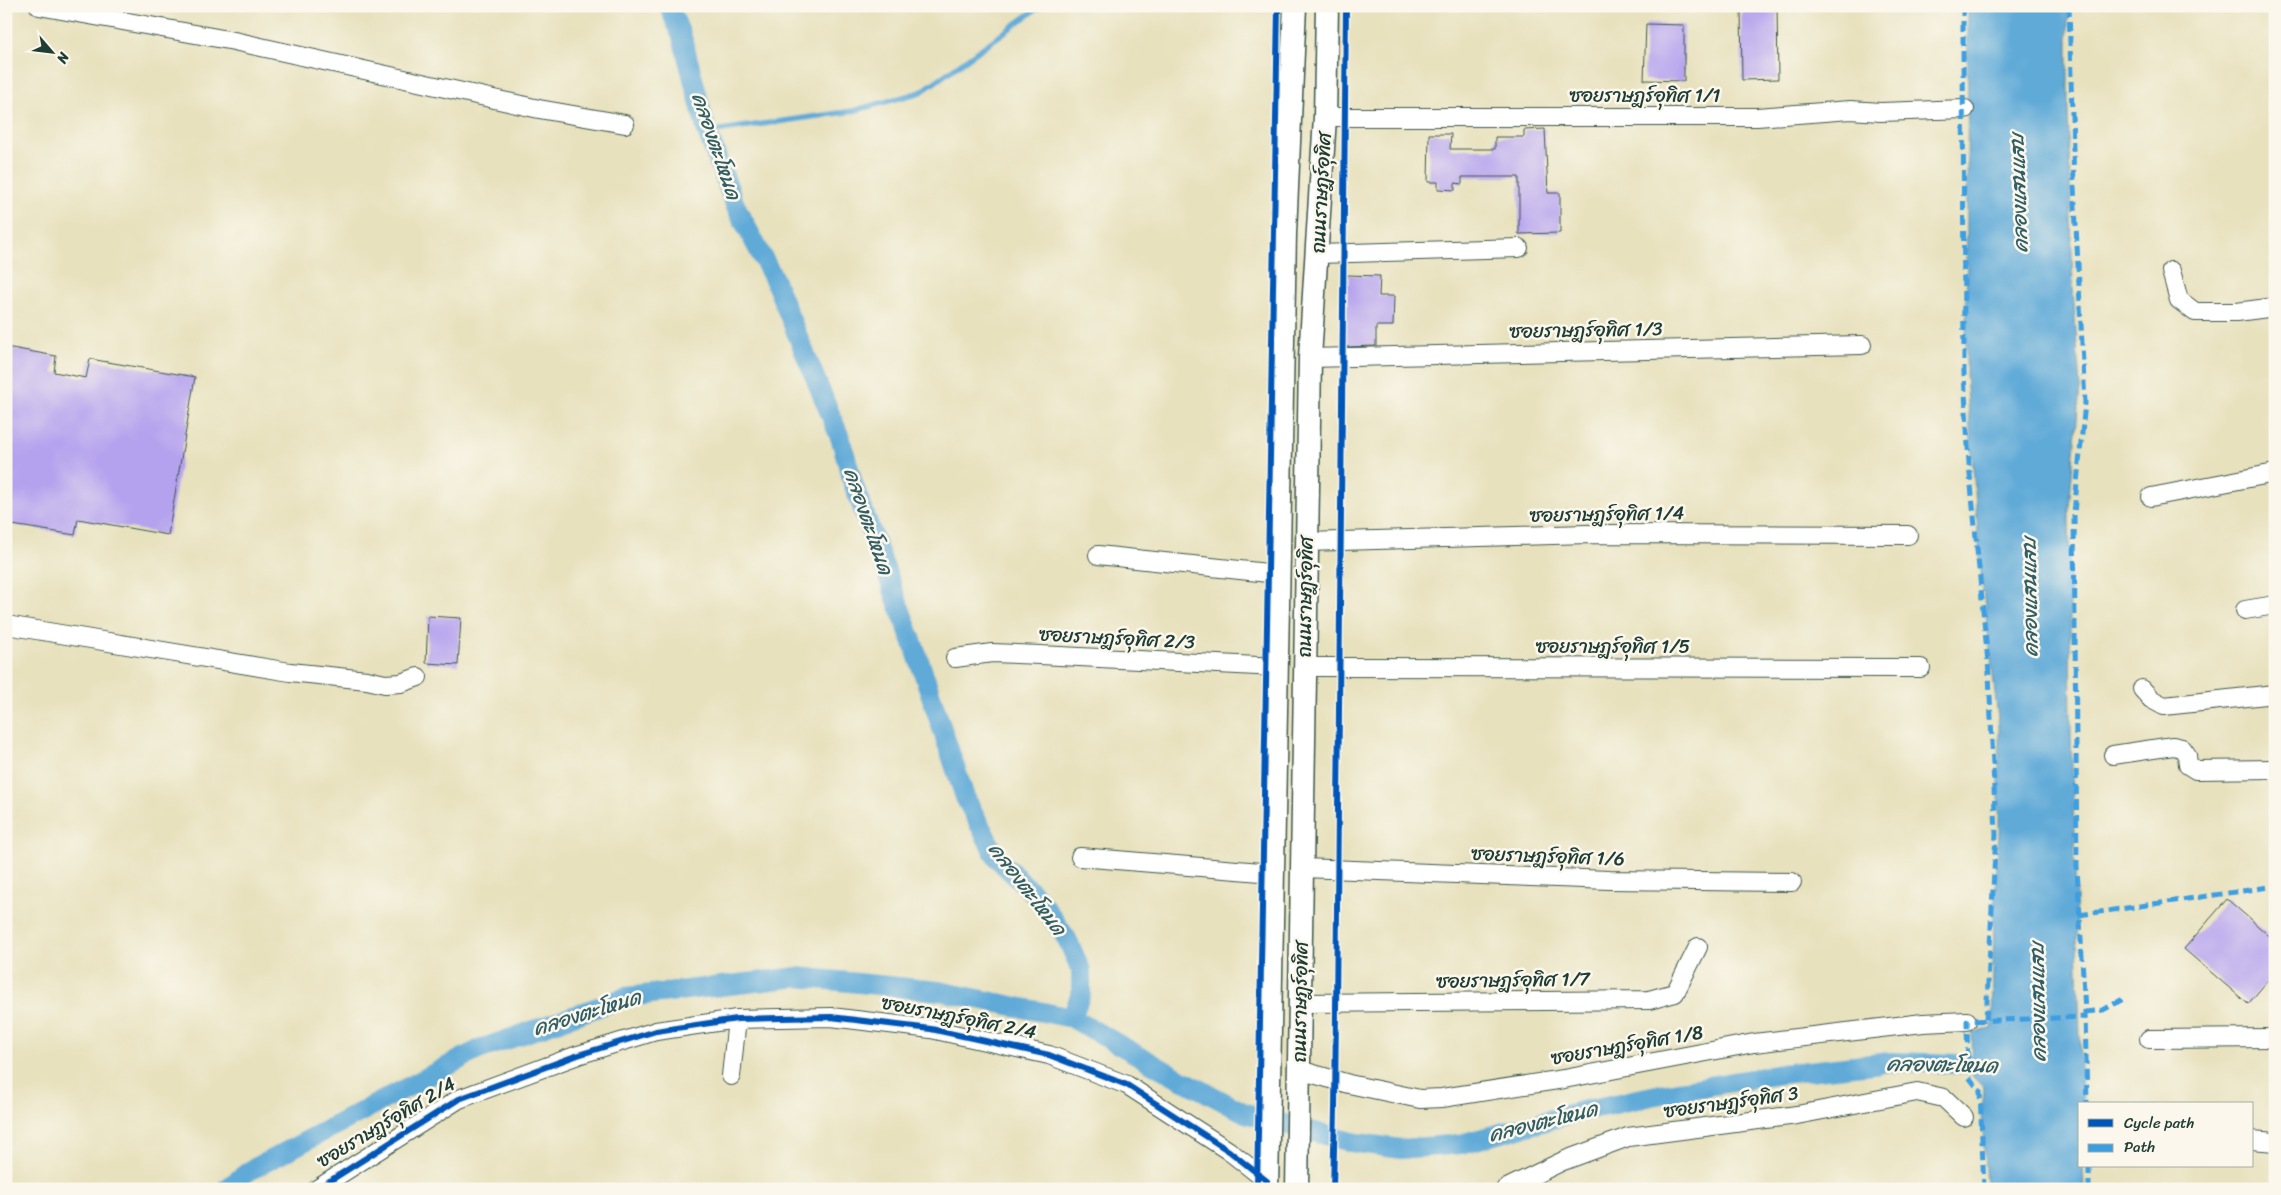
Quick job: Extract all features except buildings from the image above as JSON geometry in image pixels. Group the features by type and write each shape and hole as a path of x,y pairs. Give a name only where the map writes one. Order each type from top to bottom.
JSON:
{"main road":[{"name":"ถนนราษฎร์อุทิศ","path":"1267,1178 1285,233 1295,6"},
{"name":"ถนนราษฎร์อุทิศ","path":"1297,1178 1310,358 1318,254 1328,6"}],"street":[{"path":"39,6 234,41 539,109 625,124"},
{"name":"ซอยราษฎร์อุทิศ 1/1","path":"1325,117 1757,117 1850,110 1881,112 1965,109"},
{"path":"1318,254 1519,248"},
{"path":"2171,271 2180,300 2195,312 2237,312 2275,307"},
{"name":"ซอยราษฎร์อุทิศ 1/3","path":"1310,358 1862,345"},
{"path":"2151,497 2275,473"},
{"name":"ซอยราษฎร์อุทิศ 1/4","path":"1306,542 1588,534 1908,535"},
{"path":"1098,555 1278,574"},
{"path":"2246,610 2275,605"},
{"path":"6,626 290,672 385,684 401,683 418,677"},
{"name":"ซอยราษฎร์อุทิศ 2/3","path":"955,658 992,654 1040,655 1277,667"},
{"name":"ซอยราษฎร์อุทิศ 1/5","path":"1304,667 1921,668"},
{"path":"2142,689 2151,699 2164,706 2275,694"},
{"path":"2113,755 2173,746 2182,748 2187,755 2188,765 2196,770 2275,769"},
{"path":"1080,858 1273,873"},
{"name":"ซอยราษฎร์อุทิศ 1/6","path":"1303,868 1609,880 1792,882"},
{"name":"ซอยราษฎร์อุทิศ 1/7","path":"1300,1003 1649,1000 1675,993 1698,948"},
{"name":"ซอยราษฎร์อุทิศ 2/4","path":"317,1189 459,1099 578,1054 647,1034 737,1019 831,1017 931,1029 1049,1055 1127,1085 1267,1178"},
{"path":"731,1076 737,1019"},
{"name":"ซอยราษฎร์อุทิศ 1/8","path":"1298,1070 1349,1084 1420,1099 1442,1098 1754,1043 1923,1023 1967,1021"},
{"path":"2149,1039 2275,1038"},
{"name":"ซอยราษฎร์อุทิศ 3","path":"1505,1189 1563,1161 1628,1137 1797,1115 1916,1092 1944,1098 1964,1117"},
{"path":"2254,1140 2275,1142"}],"water":[{"name":"คลองแสนแสบ","path":"1968,6 2068,6 2068,107 2073,289 2080,388 2069,507 2071,731 2082,1102 2078,1102 2078,1168 2083,1168 2084,1189 1986,1189 1982,1112 1984,1088 1973,1077 1972,1032 1992,1029 1994,913 1999,833 1999,727 1981,573 1966,375"}],"waterway":[{"name":"คลองตะโหนด","path":"669,6 682,37 707,132 735,205 774,279 841,440 853,483 917,654 965,797 997,858 1039,899 1067,939 1081,970 1081,993 1072,1018"},
{"path":"707,132 853,111 921,92 1041,6"},
{"name":"คลองตะโหนด","path":"226,1189 249,1171 478,1050 626,997 798,977 939,991 1072,1018 1245,1113 1351,1142 1401,1149 1461,1144 1582,1111 1666,1093 1781,1074 1890,1062 1999,1065"}],"marked path":[{"path":"1963,6 1964,374 1969,464 1989,673 1996,834 1986,1020"},
{"path":"2069,6 2074,186 2085,403 2074,513 2077,867 2085,1012 2087,1102"},
{"path":"2079,915 2269,887"},
{"path":"2085,1012 2103,1010 2125,998"},
{"path":"1984,1189 1980,1091 1968,1076 1967,1021 2085,1017"},
{"path":"2089,1168 2089,1189"}],"cycle path":[{"path":"1257,1189 1278,6"},
{"path":"1333,1189 1346,6"},
{"path":"317,1189 459,1099 578,1055 656,1031 737,1019 831,1017 931,1029 1049,1055 1127,1085 1229,1151 1267,1181"}]}
